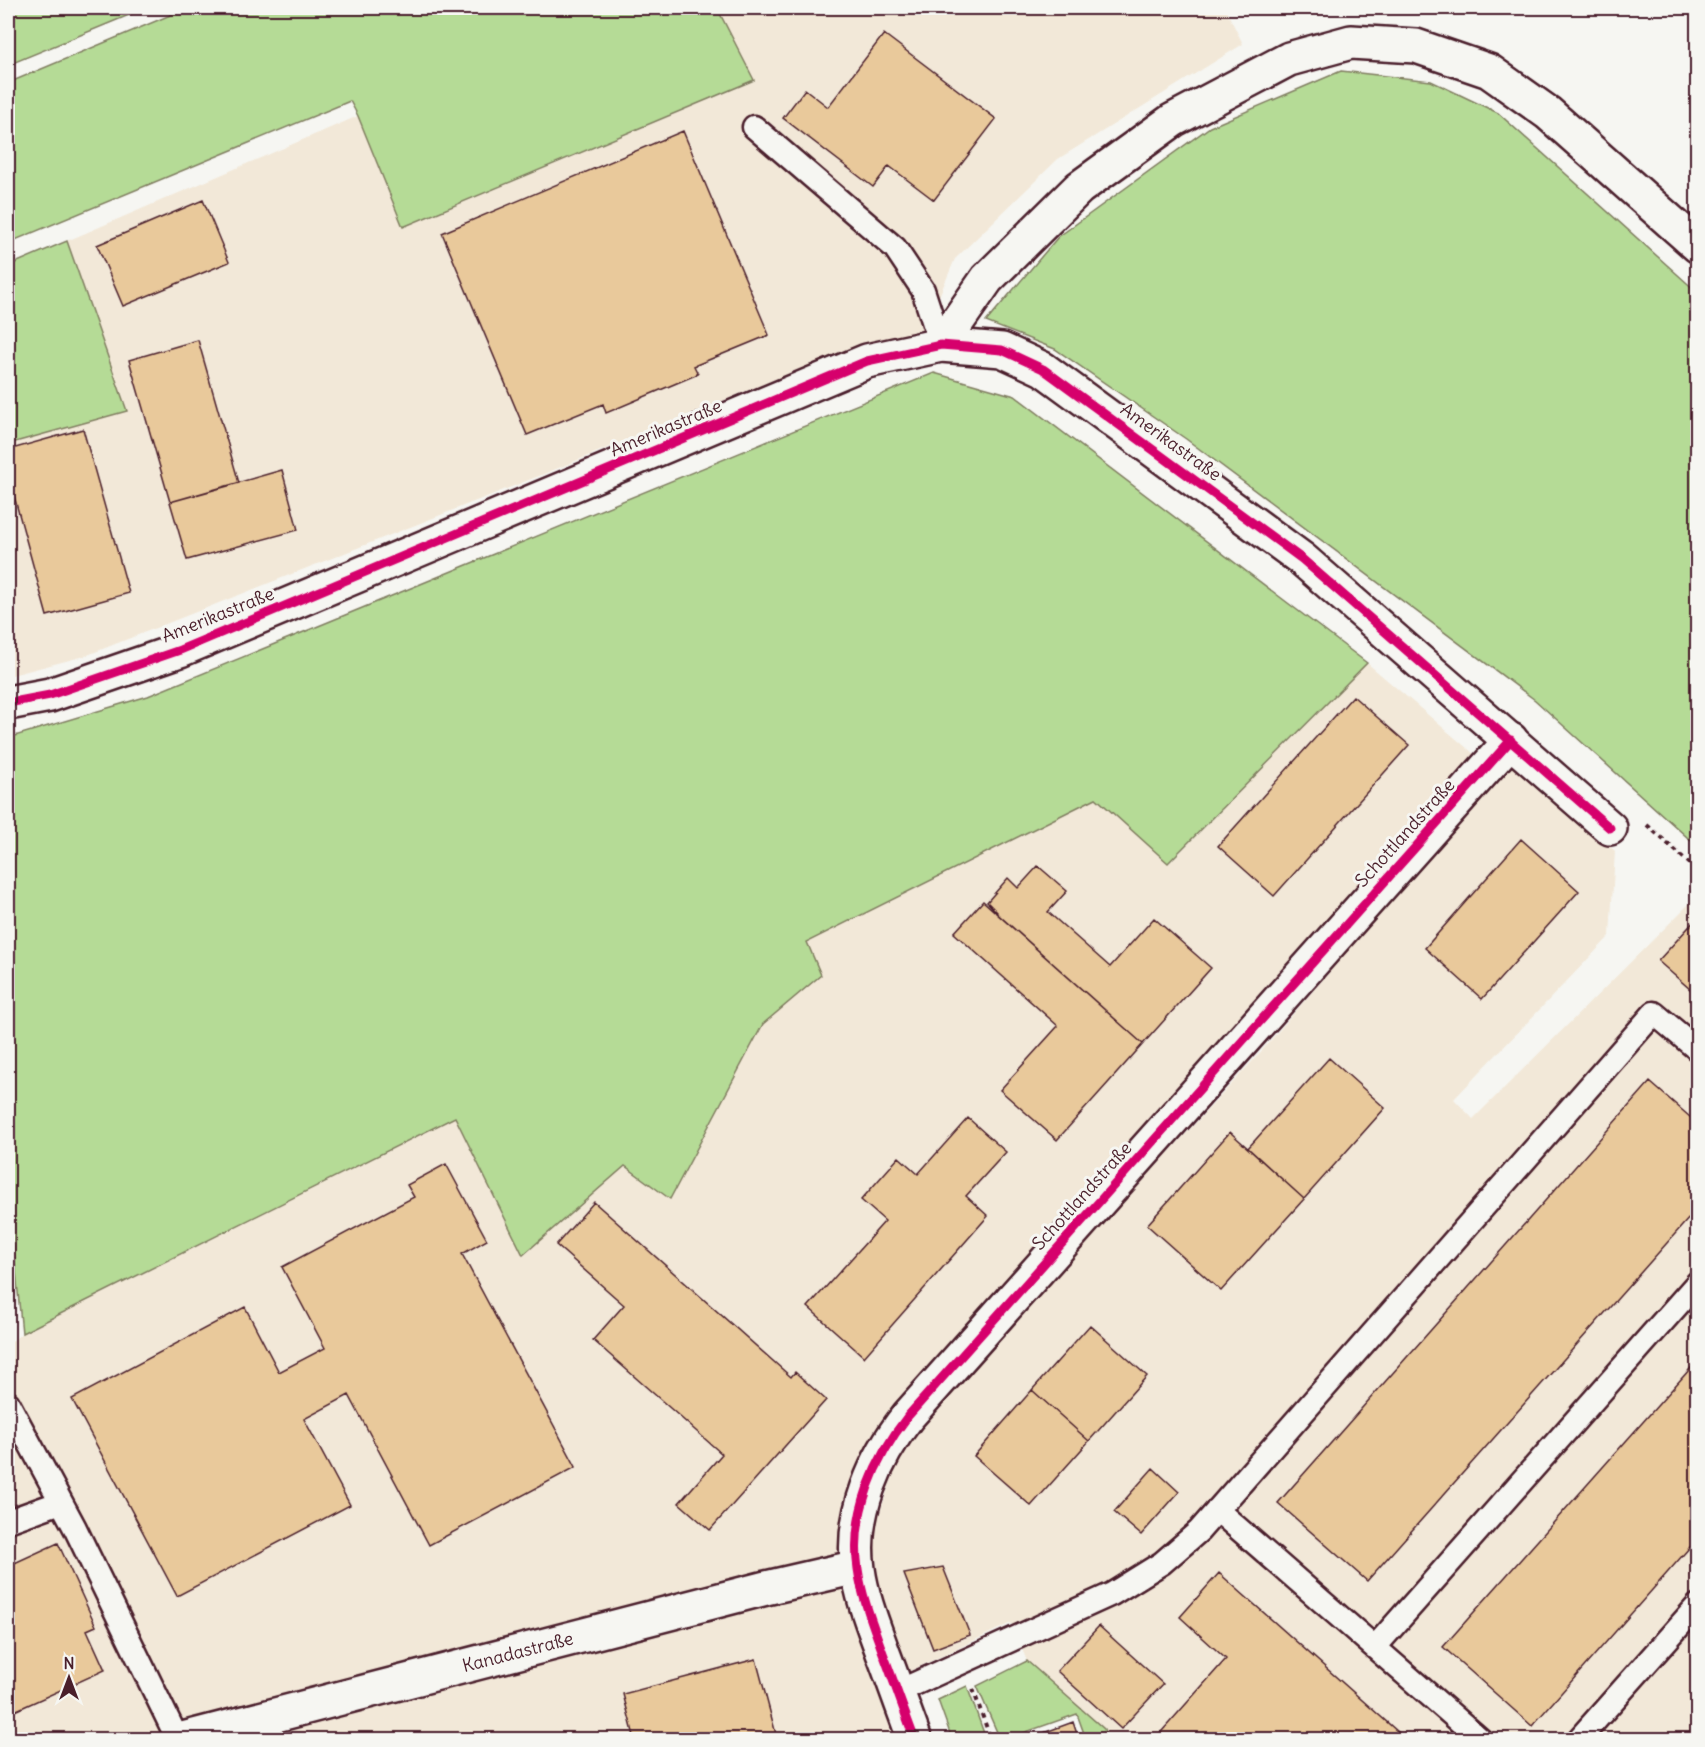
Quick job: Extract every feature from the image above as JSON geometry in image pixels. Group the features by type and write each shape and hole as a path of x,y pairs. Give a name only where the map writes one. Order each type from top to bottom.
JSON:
{"street":[{"path":"941,345 987,279 1079,188 1173,120 1289,59 1351,42 1416,46 1489,71 1548,113 1698,246"},
{"name":"Amerikastraße","path":"8,703 50,695 180,650 867,361 941,345 1002,350 1043,369 1302,559 1510,740"},
{"path":"1510,740 1610,828"},
{"name":"Schottlandstraße","path":"915,1740 865,1603 857,1567 857,1534 862,1508 880,1456 898,1429 1510,740"},
{"name":"Kanadastraße","path":"178,1740 755,1591 857,1567"}],"lane":[{"path":"754,128 895,248 923,290 941,345"},
{"path":"897,1692 1112,1594 1162,1563 1199,1531 1654,1013 1698,1050"},
{"path":"1375,1647 1698,1282"},
{"path":"8,1403 61,1502 178,1740"},
{"path":"8,1521 61,1502"},
{"path":"1217,1510 1480,1740"},
{"path":"1578,1740 1698,1605"}],"path":[{"path":"1610,828 1630,810 1698,871"},
{"path":"963,1662 991,1740"}],"shaded area":[{"path":"717,8 1225,8 1243,44 1058,159 955,259 923,334 859,345 539,476 85,656 8,676 8,444 127,410 67,241 358,116 403,227 753,81"},
{"path":"1367,663 1474,754 889,1423 843,1502 840,1558 150,1739 8,1740 8,1345 22,1333 455,1117 523,1254 625,1166 670,1199 763,1024 821,975 806,942 1096,798 1169,863"},
{"path":"1512,760 1615,851 1610,936 1454,1099 1473,1119 1697,896 1697,1739 1107,1739 1103,1729 1027,1661 1011,1623 908,1672 879,1586 873,1532 898,1460 936,1407 1258,1055"},
{"path":"842,1585 894,1739 227,1740"}],"green space":[{"path":"8,8 146,8 8,65"},
{"path":"187,8 717,8 754,80 403,227 350,101 8,243 8,83"},
{"path":"1341,71 1431,81 1498,113 1697,292 1697,846 1535,700 1186,439 1055,349 986,322 1058,237 1210,127"},
{"path":"67,241 127,411 8,444 8,266"},
{"path":"934,373 1015,396 1367,663 1168,863 1096,798 807,942 821,975 763,1024 670,1199 625,1166 523,1255 455,1117 22,1333 8,1189 8,738 148,696"},
{"path":"1027,1661 1104,1729 1107,1739 1086,1739 1077,1714 1006,1739 1000,1739 977,1686"},
{"path":"967,1686 986,1739 952,1739 938,1700"}],"building":[{"path":"884,34 996,119 934,200 889,166 873,187 783,118 805,89 828,107"},
{"path":"683,131 769,335 694,366 698,374 606,413 603,404 527,435 442,233"},
{"path":"203,200 229,262 123,306 97,245"},
{"path":"198,340 239,483 170,502 129,360"},
{"path":"83,429 129,593 47,616 8,474 8,450"},
{"path":"282,470 298,530 187,560 170,502"},
{"path":"1353,696 1409,745 1274,896 1218,846"},
{"path":"1521,839 1579,891 1482,999 1425,948"},
{"path":"1038,866 1067,891 1048,912 1110,967 1154,918 1211,968 1143,1044 996,913 987,902 1008,878 1018,888"},
{"path":"983,901 1143,1044 1057,1140 1000,1090 1058,1026 954,933"},
{"path":"1698,917 1698,996 1658,961"},
{"path":"1329,1058 1385,1108 1304,1199 1248,1148"},
{"path":"1650,1082 1698,1124 1698,1208 1367,1581 1278,1503"},
{"path":"968,1118 1006,1152 966,1196 988,1216 864,1357 808,1307 885,1221 861,1200 899,1157 918,1174"},
{"path":"1230,1132 1304,1199 1221,1291 1147,1225"},
{"path":"446,1164 487,1240 462,1254 576,1467 429,1545 349,1395 304,1419 350,1505 177,1596 72,1399 245,1307 279,1372 325,1348 282,1267 414,1197 407,1185"},
{"path":"594,1202 791,1377 795,1372 826,1400 710,1530 679,1503 722,1454 593,1340 624,1305 556,1245"},
{"path":"1090,1325 1147,1376 1089,1441 1032,1390"},
{"path":"1698,1360 1698,1538 1532,1726 1443,1647"},
{"path":"1032,1390 1089,1441 1031,1506 974,1456"},
{"path":"1153,1468 1179,1492 1141,1535 1114,1512"},
{"path":"58,1543 96,1626 87,1630 105,1670 8,1714 8,1566"},
{"path":"943,1567 970,1635 933,1649 904,1574"},
{"path":"1219,1573 1407,1740 1154,1740 1226,1659 1180,1617"},
{"path":"1099,1626 1163,1684 1121,1729 1057,1671"},
{"path":"756,1659 777,1738 635,1740 623,1694"},
{"path":"1073,1722 1079,1740 1024,1740"}],"cycle path":[{"path":"8,703 50,695 180,650 867,361 941,345 1002,350 1043,369 1302,559 1610,828"},
{"path":"915,1740 868,1611 858,1569 856,1548 862,1507 885,1450 908,1416 1511,740"}]}
